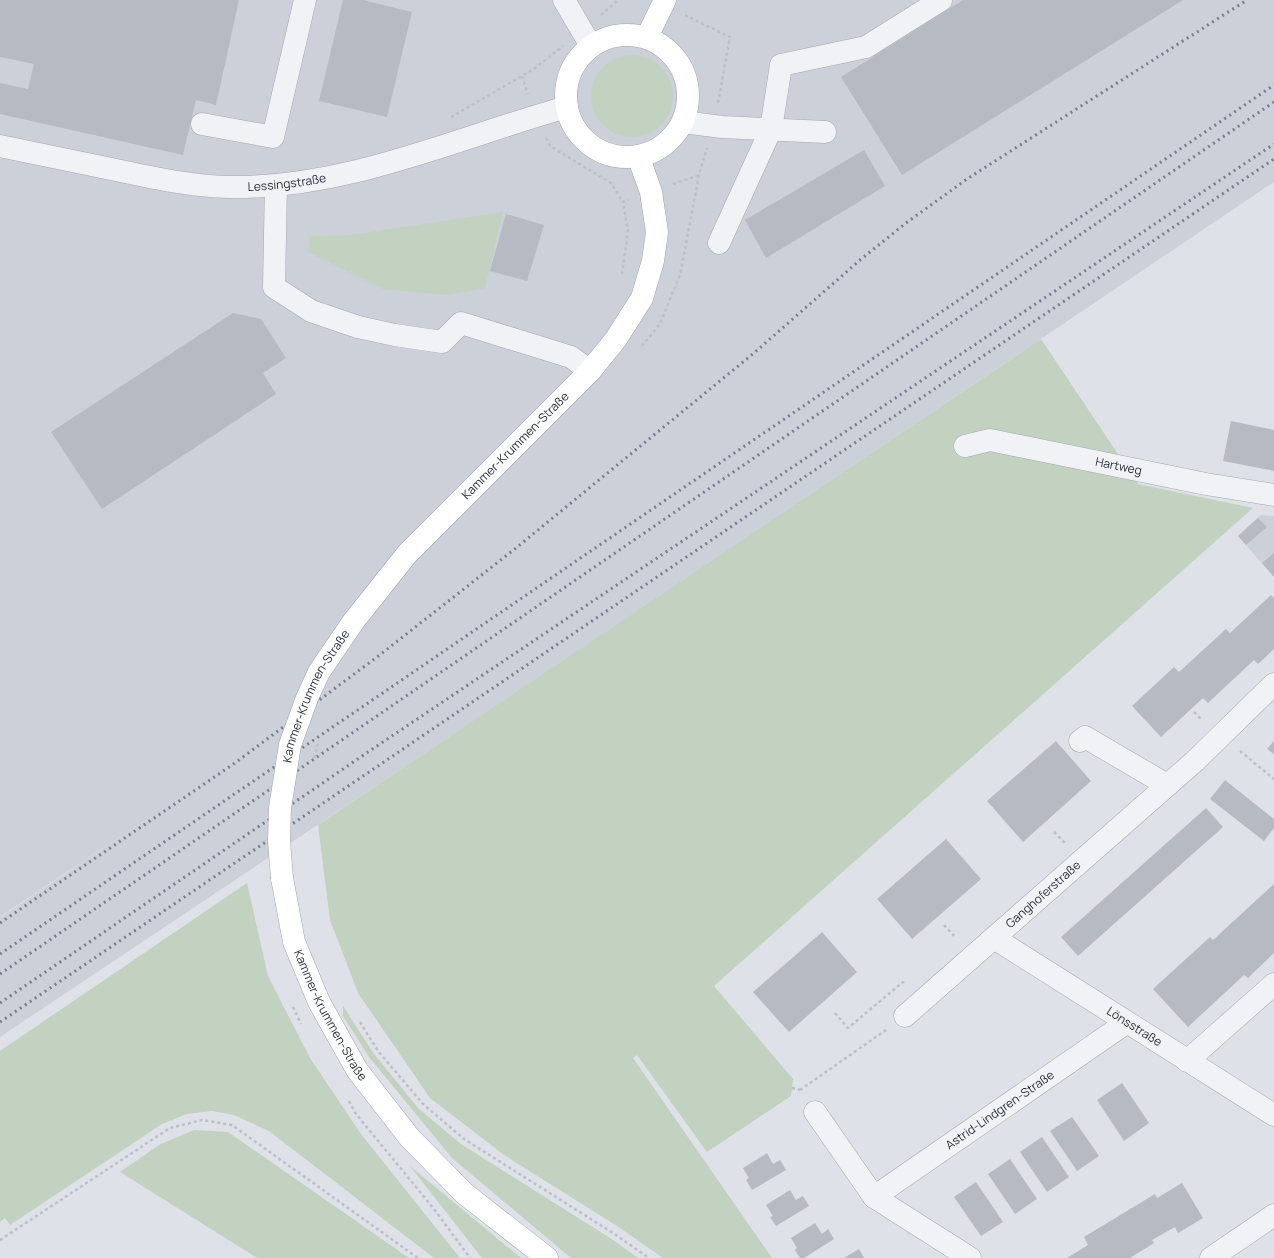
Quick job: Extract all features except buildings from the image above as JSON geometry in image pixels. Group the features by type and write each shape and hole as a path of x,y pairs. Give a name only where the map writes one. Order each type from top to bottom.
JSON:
{"main road":[{"path":"647,37 664,2"},
{"path":"637,35 647,37 660,43 671,52 683,70 688,82 688,104 683,122 670,139 658,149 638,156 624,157 600,151 583,138 572,123 567,107 566,90 575,64 591,46 610,37 637,35"},
{"name":"Kammer-Krummen-Straße","path":"547,1258 465,1194 409,1137 357,1070 319,1002 294,942 282,878 279,842 280,808 290,745 307,698 319,672 353,622 407,554 590,371 616,339 642,298 652,261 657,232 651,192 638,156"}],"street":[{"path":"202,124 273,137 305,0"},
{"path":"564,0 591,46"},
{"path":"719,242 771,129 781,65 866,47 941,0"},
{"name":"Lessingstraße","path":"0,146 179,183 230,187 276,185 353,173 417,155 535,115 567,107"},
{"path":"683,122 722,127 825,132"},
{"path":"276,185 274,287 311,312 358,327 395,335 442,342 461,323 571,357 590,371"},
{"name":"Hartweg","path":"965,446 990,440 1206,484 1274,495"},
{"name":"Ganghoferstraße","path":"913,1010 1167,786 1274,684"},
{"path":"1080,741 1085,738 1167,786"},
{"name":"Lönsstraße","path":"994,938 1126,1023 1274,1115"},
{"path":"1187,1061 1274,984"},
{"name":"Astrid-Lindgren-Straße","path":"874,1197 1126,1023"},
{"path":"815,1112 874,1197 970,1258"},
{"path":"1211,1258 1274,1215"}],"path":[{"path":"664,2 730,37"},
{"path":"522,76 535,115 550,146 610,183 623,202 628,231 621,280"},
{"path":"623,202 699,175"},
{"path":"1221,736 1274,779"},
{"path":"314,760 320,738"},
{"path":"792,1088 800,1090 913,1010 903,982 848,1028 835,1013"},
{"path":"358,1018 378,1052 423,1104 458,1134 613,1233 649,1258"},
{"path":"0,1240 170,1128 202,1120 232,1125 418,1258"}],"shaded area":[{"path":"0,0 1274,0 1274,182 485,713 0,1037 0,918 158,811 0,917"},
{"path":"1261,515 1274,516 1274,577 1238,536"}],"green space":[{"path":"624,55 640,55 655,62 666,73 673,88 673,104 670,112 661,125 648,134 640,137 624,137 609,130 598,119 591,104 591,88 598,73 609,62"},
{"path":"503,212 485,288 447,295 383,289 308,252 310,236 351,235"},
{"path":"1041,339 1138,484 1253,508 714,986 793,1079 791,1096 707,1152 637,1055 633,1058 772,1258 663,1258 617,1226 504,1155 430,1098 358,993 330,920 318,825"},
{"path":"247,883 268,976 310,1058 361,1134 460,1258 434,1258 269,1131 234,1115 212,1111 187,1114 162,1124 10,1225 5,1218 0,1222 0,1051"},
{"path":"343,1006 374,1054 419,1109 461,1144 610,1238 638,1258 571,1258 452,1158 369,1057 343,1016"},
{"path":"194,1130 228,1132 409,1258 257,1258 120,1172 159,1145"},
{"path":"410,1166 521,1258 482,1258"}],"railway":[{"path":"0,923 235,763 381,654 516,548 754,353 860,260 906,223 967,179 1247,0"},
{"path":"0,954 1274,85"},
{"path":"0,974 1274,102"},
{"path":"0,1003 371,750 1274,144"},
{"path":"0,1022 1274,159"}]}
